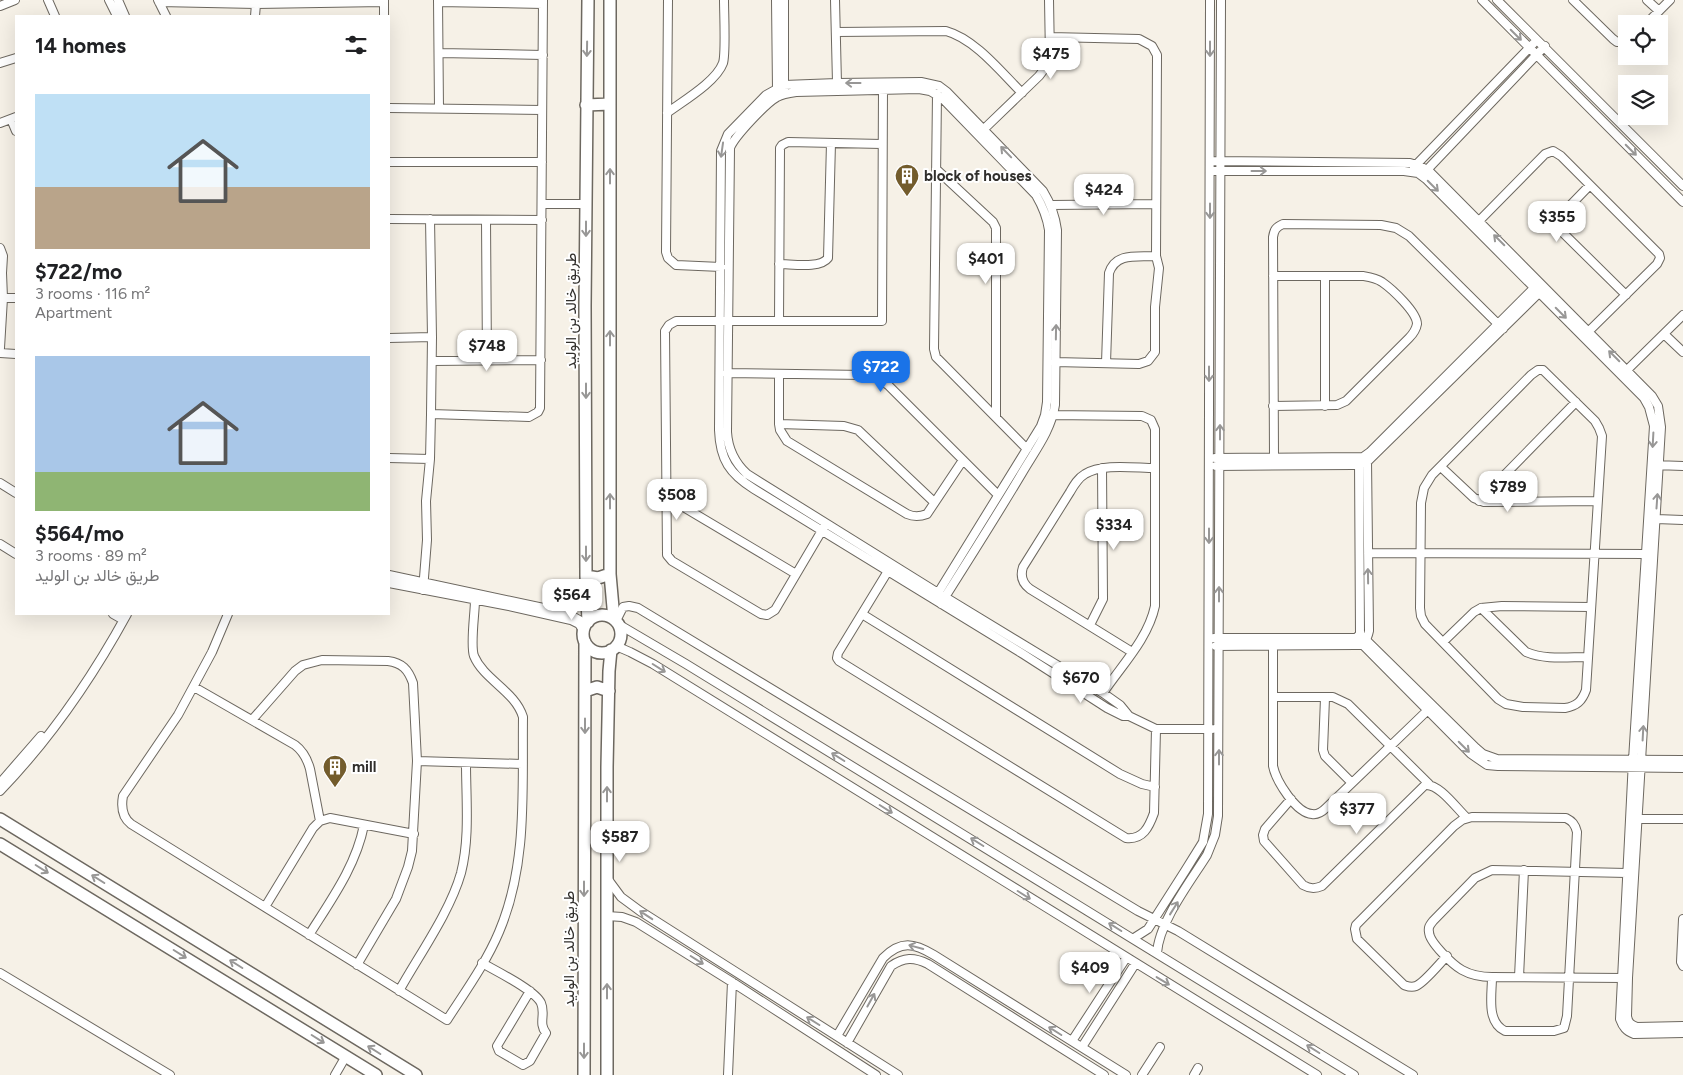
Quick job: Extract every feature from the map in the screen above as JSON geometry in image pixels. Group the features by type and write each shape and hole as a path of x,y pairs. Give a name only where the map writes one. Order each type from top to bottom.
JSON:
{"street":[{"path":"0,6 15,0"},
{"path":"48,0 55,15"},
{"path":"109,0 117,15"},
{"path":"118,0 125,15"},
{"name":"طريق خالد بن الوليد","path":"586,625 586,105 588,0"},
{"path":"607,1075 609,691 613,648 620,635 616,621 610,574 610,0"},
{"path":"668,0 666,252 668,258 676,265 721,267"},
{"path":"667,113 709,81 720,68 724,59 724,0"},
{"path":"776,0 780,96"},
{"path":"780,87 784,0"},
{"path":"835,0 837,83"},
{"path":"984,129 1040,76 1048,64 1050,37 1049,0"},
{"path":"1134,938 1148,929 1154,921 1202,842 1207,827 1209,729 1210,0"},
{"path":"1156,952 1159,935 1164,925 1207,855 1216,830 1218,816 1221,0"},
{"path":"1482,0 1683,202"},
{"path":"1497,0 1683,186"},
{"path":"1573,0 1618,42"},
{"path":"1647,0 1659,12"},
{"path":"1656,15 1670,0"},
{"path":"165,15 158,1 256,4 384,1 384,15"},
{"path":"432,414 529,417 538,412 541,403 543,2 438,1 439,108"},
{"path":"255,15 256,4"},
{"path":"836,32 954,33 970,42 1022,93"},
{"path":"1050,37 1139,39 1148,42 1157,55 1156,256 1159,268 1155,307 1156,352 1145,363 1056,362"},
{"path":"1410,171 1538,39"},
{"path":"1424,172 1545,46"},
{"path":"439,53 542,55"},
{"path":"0,63 15,58"},
{"path":"940,598 998,495 1049,415 1047,402 1049,230 1044,208 1017,169 984,129 939,86 921,82 796,92 780,96 736,137 730,148 719,430 720,445 724,459 742,482 824,527 940,598 1103,692 1120,705 1129,716"},
{"path":"724,284 721,267 722,145 728,134 766,95 780,87 837,83 930,91 937,94 1043,191 1051,204 1057,230 1056,362 1049,415 1044,436 940,598"},
{"path":"824,527 775,610 770,614 761,614 672,560 667,555 665,331 669,325 676,321 882,321 883,86"},
{"path":"937,94 934,349 936,357 1027,449"},
{"path":"1588,107 1596,98"},
{"path":"586,105 610,104"},
{"path":"390,108 542,110"},
{"path":"0,123 14,118"},
{"path":"779,321 780,148 788,142 882,144"},
{"path":"779,264 818,265 826,262 828,258 831,143"},
{"path":"1480,221 1548,152 1558,153 1659,254 1660,258 1657,264 1589,331"},
{"path":"1210,161 1417,164 1625,373 1652,396 1658,406 1661,427 1655,465 1646,554 1637,764 1637,819 1620,1019 1622,1026 1634,1034 1683,1033"},
{"path":"390,162 542,162"},
{"path":"936,169 993,222 996,228 996,417"},
{"path":"1210,171 1424,172 1480,221 1540,287 1589,331 1625,373"},
{"path":"1590,186 1557,219 1556,226 1626,294"},
{"path":"542,204 586,204"},
{"path":"1051,204 1156,204"},
{"path":"390,218 542,220"},
{"path":"423,586 427,540 426,501 432,414 430,219"},
{"path":"486,220 486,360"},
{"path":"1277,460 1273,406 1273,276 1274,231 1277,226 1283,224 1388,226 1410,236 1501,327"},
{"path":"0,248 3,256 0,348"},
{"path":"1106,363 1108,273 1110,268 1123,257 1156,256"},
{"path":"1273,276 1363,276 1381,282 1412,311 1416,317 1417,325 1410,338 1346,401 1337,405 1325,406 1273,406"},
{"path":"1325,276 1325,406"},
{"path":"1209,462 1363,460 1540,287"},
{"path":"3,298 15,298"},
{"path":"1210,304 1220,304"},
{"path":"1625,373 1683,315"},
{"path":"724,320 727,374 727,441 732,456 747,474 888,571 940,598 1107,708 1156,729 1218,729"},
{"path":"1664,334 1683,352"},
{"path":"390,338 432,337"},
{"path":"0,353 15,354"},
{"path":"432,361 541,360"},
{"path":"1538,370 1542,370 1576,402 1594,421 1602,436 1586,690 1584,697 1573,707 1514,707 1498,699 1425,624 1421,616 1420,553 1422,495 1427,481 1538,370"},
{"path":"727,374 864,375 881,379 998,495"},
{"path":"779,374 779,424 780,430 787,441 913,517 920,517 926,514 963,460"},
{"path":"1479,501 1576,402"},
{"path":"1049,415 1142,416 1147,417 1154,424 1155,429 1155,606 1150,622 1132,652 1103,692"},
{"path":"779,424 844,426 858,430 934,502"},
{"path":"390,458 430,459"},
{"path":"1363,460 1368,553 1369,631 1365,642"},
{"path":"1358,636 1363,460"},
{"path":"1655,465 1683,466"},
{"path":"1655,465 1656,519 1627,873 1624,978 1627,1016 1628,1021 1632,1025 1637,1027 1683,1026"},
{"path":"1441,467 1479,501 1597,501"},
{"path":"1132,652 1026,586 1022,574 1023,567 1077,481 1085,474 1102,468 1155,468"},
{"path":"1090,625 1102,602 1103,594 1102,468"},
{"path":"0,483 15,491"},
{"path":"665,496 796,574"},
{"path":"1209,515 1219,515"},
{"path":"1656,519 1683,520"},
{"path":"0,544 15,553"},
{"path":"1368,553 1646,554"},
{"path":"888,571 838,653 838,661 1121,835 1132,838 1142,834 1149,826 1154,813 1156,729"},
{"path":"586,576 598,578 610,574"},
{"path":"390,575 475,600 509,606 586,625"},
{"path":"390,582 423,586 567,613 586,625"},
{"path":"228,615 212,652 178,715 123,796 122,811 131,824 447,1020 499,932 516,877 521,834 523,717 516,703 482,668 475,658 473,646 475,600"},
{"path":"1443,642 1474,612 1489,606 1590,607"},
{"path":"616,621 623,607 638,608 1154,921 1178,931 1413,1075"},
{"path":"1481,608 1526,652 1535,656 1545,657 1588,657"},
{"path":"862,614 1120,774 1154,787"},
{"path":"0,783 41,737 67,703 86,676 120,615"},
{"path":"0,791 62,719 105,654 120,615"},
{"path":"1317,1075 653,664 630,652 613,648 599,653 593,651 585,642 586,625 591,618 608,616 1354,1075"},
{"path":"1209,642 1358,636 1430,708 1476,748 1490,757 1497,759 1637,764 1683,768"},
{"name":"طريق خالد بن الوليد","path":"584,1075 585,642"},
{"path":"1219,642 1273,646 1365,642"},
{"path":"1273,646 1273,766 1278,782 1291,799 1306,813 1313,815 1320,813 1430,708"},
{"path":"252,720 295,671 303,665 322,660 396,662 409,672 413,683 417,761 414,834 408,867 399,891 357,964"},
{"path":"194,687 295,744 305,755 310,768 320,820"},
{"path":"585,691 597,687 609,691"},
{"path":"1273,697 1334,697 1348,704 1429,784 1437,788 1467,818"},
{"path":"1325,698 1323,750 1330,761 1352,783"},
{"path":"1637,764 1683,760"},
{"path":"417,761 522,764"},
{"path":"399,991 452,900 461,872 466,842 466,763"},
{"path":"1291,799 1265,829 1264,841 1303,885 1316,889 1327,881 1421,787 1429,784"},
{"path":"265,907 313,828 320,820 330,818 414,834"},
{"path":"1447,956 1420,983 1409,987 1357,939 1355,929 1359,920 1447,833 1467,818 1566,818 1575,826 1577,832 1570,978 1567,1022 1564,1028 1554,1031 1505,1031 1500,1028 1495,1023 1493,1016 1492,977"},
{"path":"0,819 413,1074"},
{"path":"1637,819 1683,819"},
{"path":"309,935 352,864 364,825"},
{"path":"0,844 376,1075"},
{"path":"1624,978 1492,977 1473,975 1463,970 1447,956 1430,936 1430,926 1474,878 1483,874 1501,870 1627,873"},
{"path":"1519,977 1524,870"},
{"path":"1185,871 1194,876"},
{"path":"607,878 622,897 640,911 898,1075"},
{"path":"607,916 622,917 636,922 876,1075"},
{"path":"1683,919 1681,956 1683,966"},
{"path":"664,940 670,930"},
{"path":"837,1036 883,958 890,950 910,944 922,948 1126,1075"},
{"path":"847,1042 891,966 909,958 918,959 1104,1075"},
{"path":"1072,1041 1126,958"},
{"path":"482,963 530,991 541,1001 542,1025 546,1034 530,1062 523,1065 499,1051 497,1046 530,991"},
{"path":"1082,1047 1135,964"},
{"path":"0,973 170,1075"},
{"path":"728,1075 732,982"},
{"path":"996,1006 1001,997"},
{"path":"1142,1075 1160,1047"},
{"path":"335,1075 346,1056"}],"place":[{"name":"block of houses","path":"907,197"},
{"name":"mill","path":"335,788"}]}
